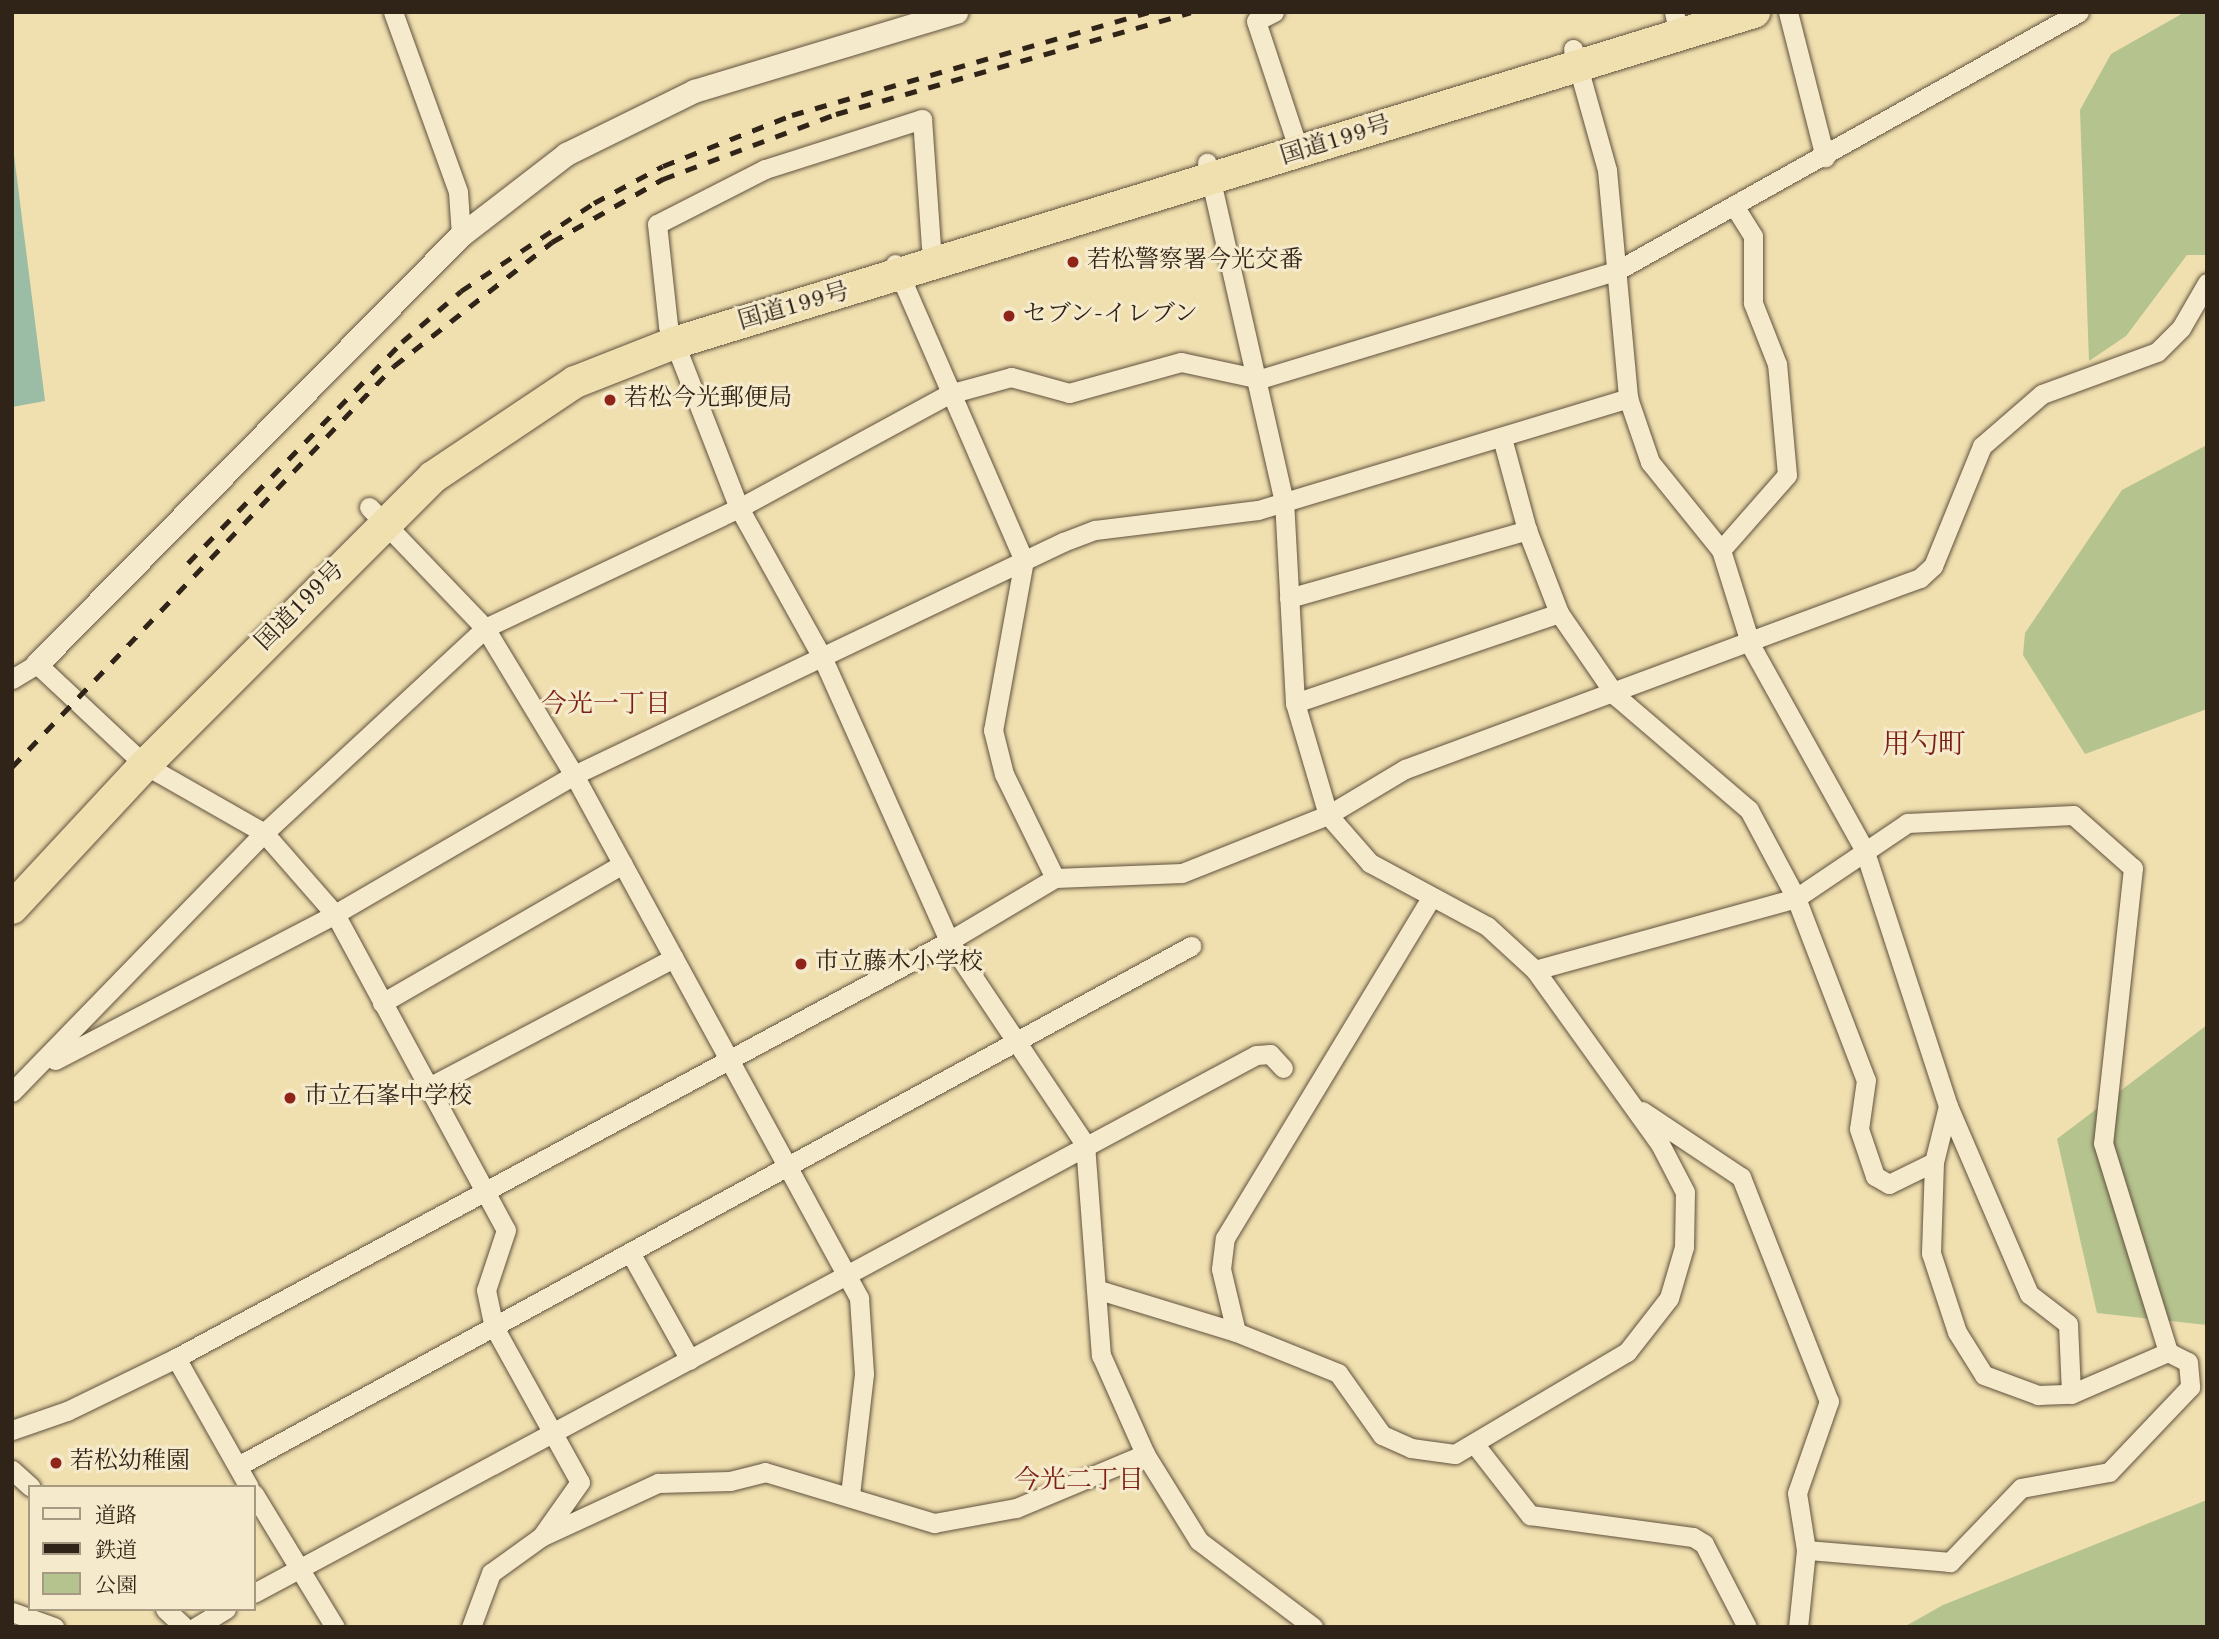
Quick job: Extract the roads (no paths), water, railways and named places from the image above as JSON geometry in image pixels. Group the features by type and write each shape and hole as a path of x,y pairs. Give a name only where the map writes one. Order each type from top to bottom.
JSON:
{"highway":[{"name":"国道199号","path":"897,269 931,247 1209,172 1294,136 1754,12"},
{"name":"国道199号","path":"12,878 138,757 377,514 419,460 510,394 567,362 897,269 1576,59 1683,15"},
{"name":"国道199号","path":"12,908 138,757"}],"street":[{"path":"393,12 458,192 461,235"},
{"path":"12,678 37,664 461,235 566,154 635,116 694,91 957,12"},
{"path":"1274,12 1256,21 1294,136"},
{"path":"1788,12 1825,157"},
{"path":"12,1092 264,833 485,628 739,508 949,394 1011,377 1069,393 1181,362 1260,379 1618,270 1825,157 2079,12"},
{"path":"1576,59 1607,170 1628,398 1650,462 1721,550 1751,646 1864,849 1948,1106 2029,1294 2067,1324 2071,1394"},
{"path":"931,247 922,119 765,169 657,224 671,334 739,508 823,659 949,942 1085,1144 1099,1290 1101,1355 1145,1454 1199,1541 1313,1627"},
{"path":"1099,1290 1236,1332 1338,1373 1382,1435 1410,1448 1455,1454 1476,1446 1627,1352 1669,1298 1684,1247 1685,1192 1632,1104 1535,970 1487,926 1430,899 1370,863 1328,815 1295,703 1284,502 1260,379 1209,172"},
{"path":"1721,550 1787,475 1777,364 1753,303 1753,236 1735,206"},
{"path":"897,269 949,394 1024,560 993,730 1004,774 1055,878"},
{"path":"12,1430 68,1412 176,1359 949,942 1055,878 1182,873 1328,815 1405,769 1751,646 1929,574 1982,446 2042,394 2157,352 2181,328 2207,283"},
{"path":"36,1070 335,914 575,775 823,659 1024,560 1095,530 1284,502 1628,398"},
{"path":"1502,438 1527,530 1559,612 1616,696 1749,810 1797,898 1866,1080 1859,1129 1875,1175 1889,1184 1934,1163"},
{"path":"377,514 485,628 575,775 859,1298 864,1351 850,1495"},
{"path":"1289,598 1527,530"},
{"path":"1295,703 1559,612"},
{"path":"37,664 138,757 264,833 335,914 482,1192 506,1230 486,1290 494,1327 580,1482 541,1537"},
{"path":"1535,970 1797,898 1864,849 1907,823 2055,813 2073,816 2133,868 2103,1143 2168,1352 2188,1362 2190,1387 2109,1472 2021,1488 1950,1562 1806,1549"},
{"path":"382,1003 623,864"},
{"path":"1236,1332 1221,1269 1225,1238 1430,899"},
{"path":"238,1466 788,1170 1191,946"},
{"path":"427,1088 674,958"},
{"path":"256,1592 296,1568 555,1435 844,1274 1256,1055 1270,1054 1283,1068"},
{"path":"1632,1104 1741,1177 1792,1300 1829,1401 1797,1493 1806,1549 1798,1627"},
{"path":"1948,1106 1934,1163 1931,1254 1937,1283 1965,1345 1984,1375 2017,1390 2071,1394 2168,1352"},
{"path":"631,1254 690,1360"},
{"path":"176,1359 248,1485"},
{"path":"1476,1446 1530,1515 1693,1537 1704,1544 1747,1627"},
{"path":"471,1627 491,1573 541,1537 658,1483 730,1481 765,1472 850,1495 934,1523 958,1522 1016,1508 1145,1454"},
{"path":"12,1470 29,1485"},
{"path":"256,1498 296,1568 335,1627"},
{"path":"167,1611 184,1627"},
{"path":"196,1627 223,1611"},
{"path":"12,1612 54,1627"}],"railway":[{"path":"188,563 402,342 461,291 594,203 663,166 792,115 1148,12"},
{"path":"12,767 394,366 552,242 663,179 836,114 1191,12"}],"place":[{"name":"若松警察署今光交番","path":"1073,262"},
{"name":"セブン-イレブン","path":"1009,316"},
{"name":"若松今光郵便局","path":"610,400"},
{"name":"市立藤木小学校","path":"801,964"},
{"name":"市立石峯中学校","path":"290,1098"},
{"name":"若松幼稚園","path":"56,1463"}],"district":[{"name":"今光一丁目","path":"606,706"},
{"name":"用勺町","path":"1924,746"},
{"name":"今光二丁目","path":"1079,1482"}]}
